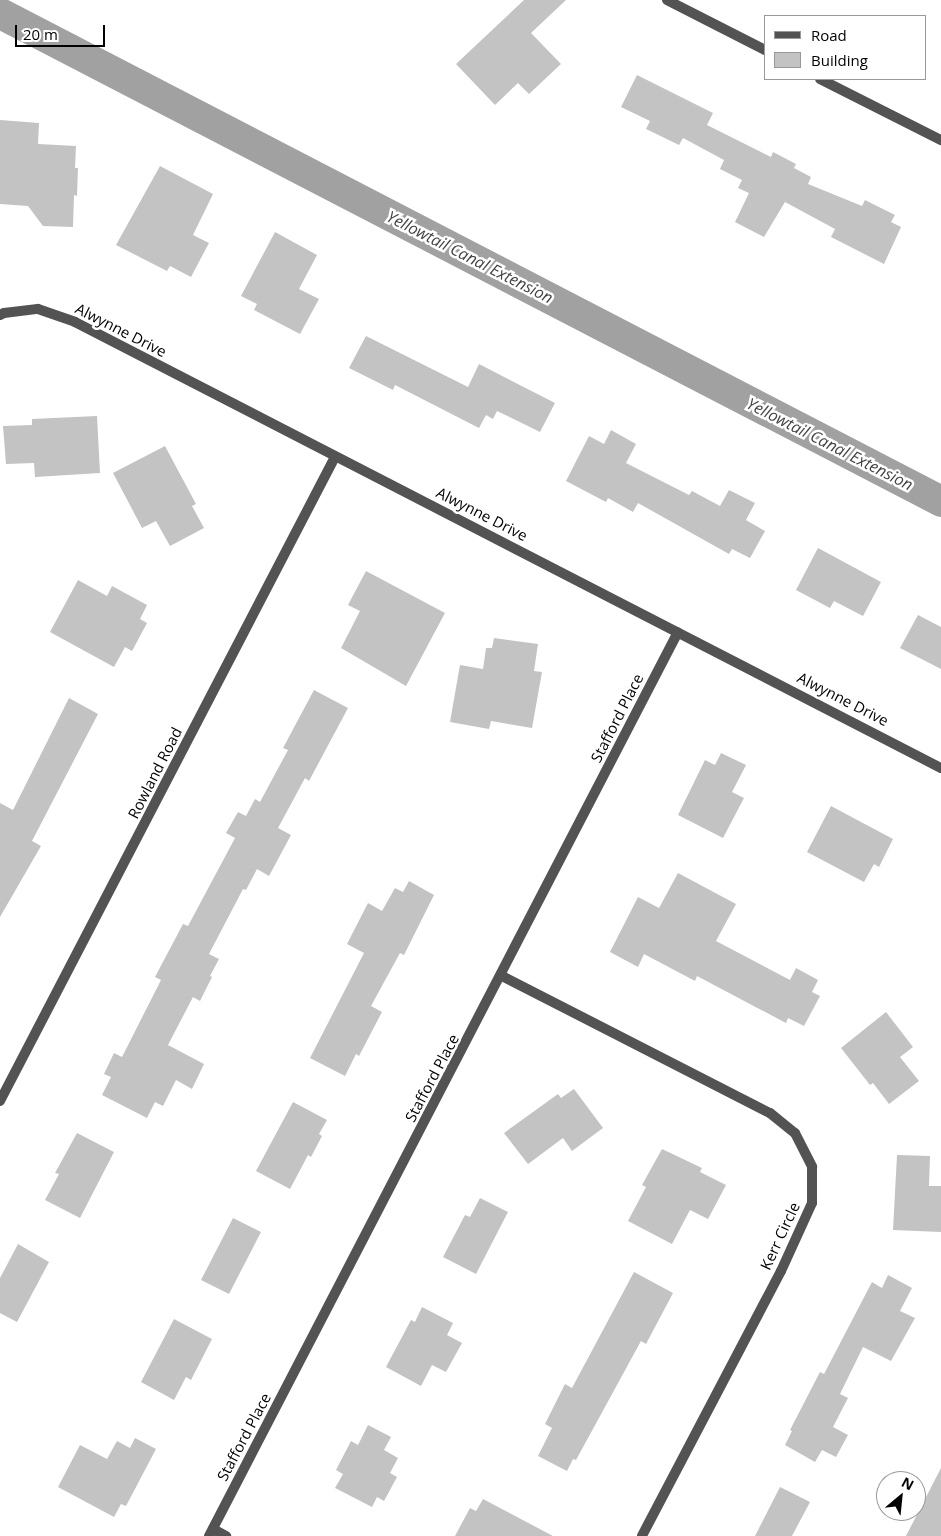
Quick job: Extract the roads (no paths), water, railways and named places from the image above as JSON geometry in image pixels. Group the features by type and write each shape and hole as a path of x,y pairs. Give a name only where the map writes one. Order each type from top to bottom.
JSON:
{"street":[{"path":"667,0 764,49"},
{"path":"822,80 940,136"},
{"name":"Alwynne Drive","path":"2,314 38,310 75,322 941,768"},
{"name":"Rowland Road","path":"0,1101 335,457"},
{"name":"Stafford Place","path":"211,1533 502,976 678,632"},
{"name":"Kerr Circle","path":"502,976 770,1113 795,1133 812,1167 812,1203 781,1271 642,1536"},
{"path":"211,1533 226,1536"}],"waterway":[{"name":"Yellowtail Canal Extension","path":"0,13 941,501"}]}
